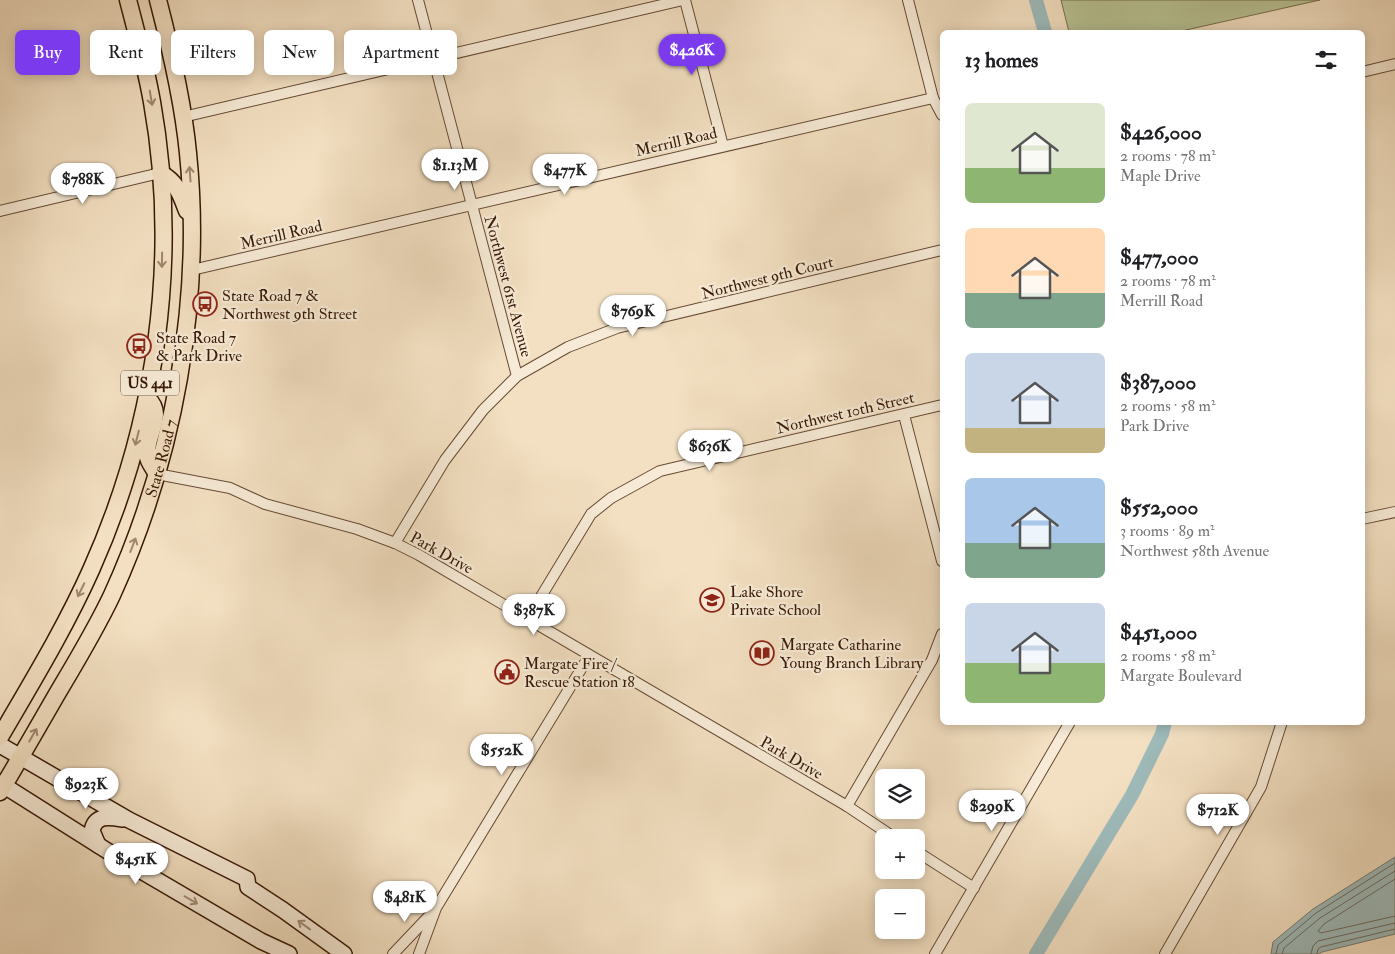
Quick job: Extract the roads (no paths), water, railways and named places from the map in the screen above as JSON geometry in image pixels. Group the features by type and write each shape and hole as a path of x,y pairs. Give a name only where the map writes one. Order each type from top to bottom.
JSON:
{"main road":[{"name":"State Road 7","path":"0,737 58,636 91,570 120,497 148,398 157,338 162,274 162,211 160,173 152,103 145,66 128,0"},
{"path":"149,0 164,22"},
{"name":"State Road 7","path":"1,787 21,757 91,637 112,595 143,518 157,474 181,372 189,312 192,270 190,178 176,77 158,0"},
{"path":"160,173 169,178 178,188 192,223"},
{"path":"148,398 154,404 156,411 147,453 150,464 157,474"}],"street":[{"name":"Northwest 61st Avenue","path":"418,0 426,30"},
{"path":"457,53 684,0 723,146"},
{"path":"908,0 933,98 940,111"},
{"path":"1365,71 1395,64"},
{"path":"183,117 362,75"},
{"name":"Northwest 61st Avenue","path":"438,75 517,376"},
{"name":"Merrill Road","path":"192,270 933,98"},
{"path":"0,211 160,173"},
{"name":"Northwest 9th Court","path":"395,544 445,460 484,410 517,376 568,347 617,328 940,250"},
{"name":"Northwest 10th Street","path":"528,618 591,514 611,498 660,471 940,405"},
{"path":"904,414 940,554"},
{"name":"Park Drive","path":"157,474 230,488 265,504 357,529 419,555 847,806 882,829"},
{"path":"1365,518 1395,512"},
{"path":"847,806 932,660 940,639"},
{"path":"419,954 436,908 589,656"},
{"path":"935,954 1068,725"},
{"path":"1166,954 1261,787 1281,725"},
{"path":"0,745 130,820 247,880 248,887 344,954"},
{"path":"1,787 251,935 289,954"},
{"path":"98,845 92,831 96,821 107,817 130,820"},
{"path":"925,857 974,888"},
{"path":"393,954 436,908"}],"water":[{"path":"1395,857 1395,934 1319,954 1271,954 1273,942 1313,909"}],"waterway":[{"path":"1036,0 1044,30"},
{"path":"1036,954 1132,795 1162,734 1164,725"}],"place":[{"name":"State Road 7 & Northwest 9th Street","path":"205,304"},
{"name":"State Road 7 & Park Drive","path":"139,346"},
{"name":"Lake Shore Private School","path":"712,600"},
{"name":"Margate Catharine Young Branch Library","path":"762,653"},
{"name":"Margate Fire / Rescue Station 18","path":"507,672"}]}
